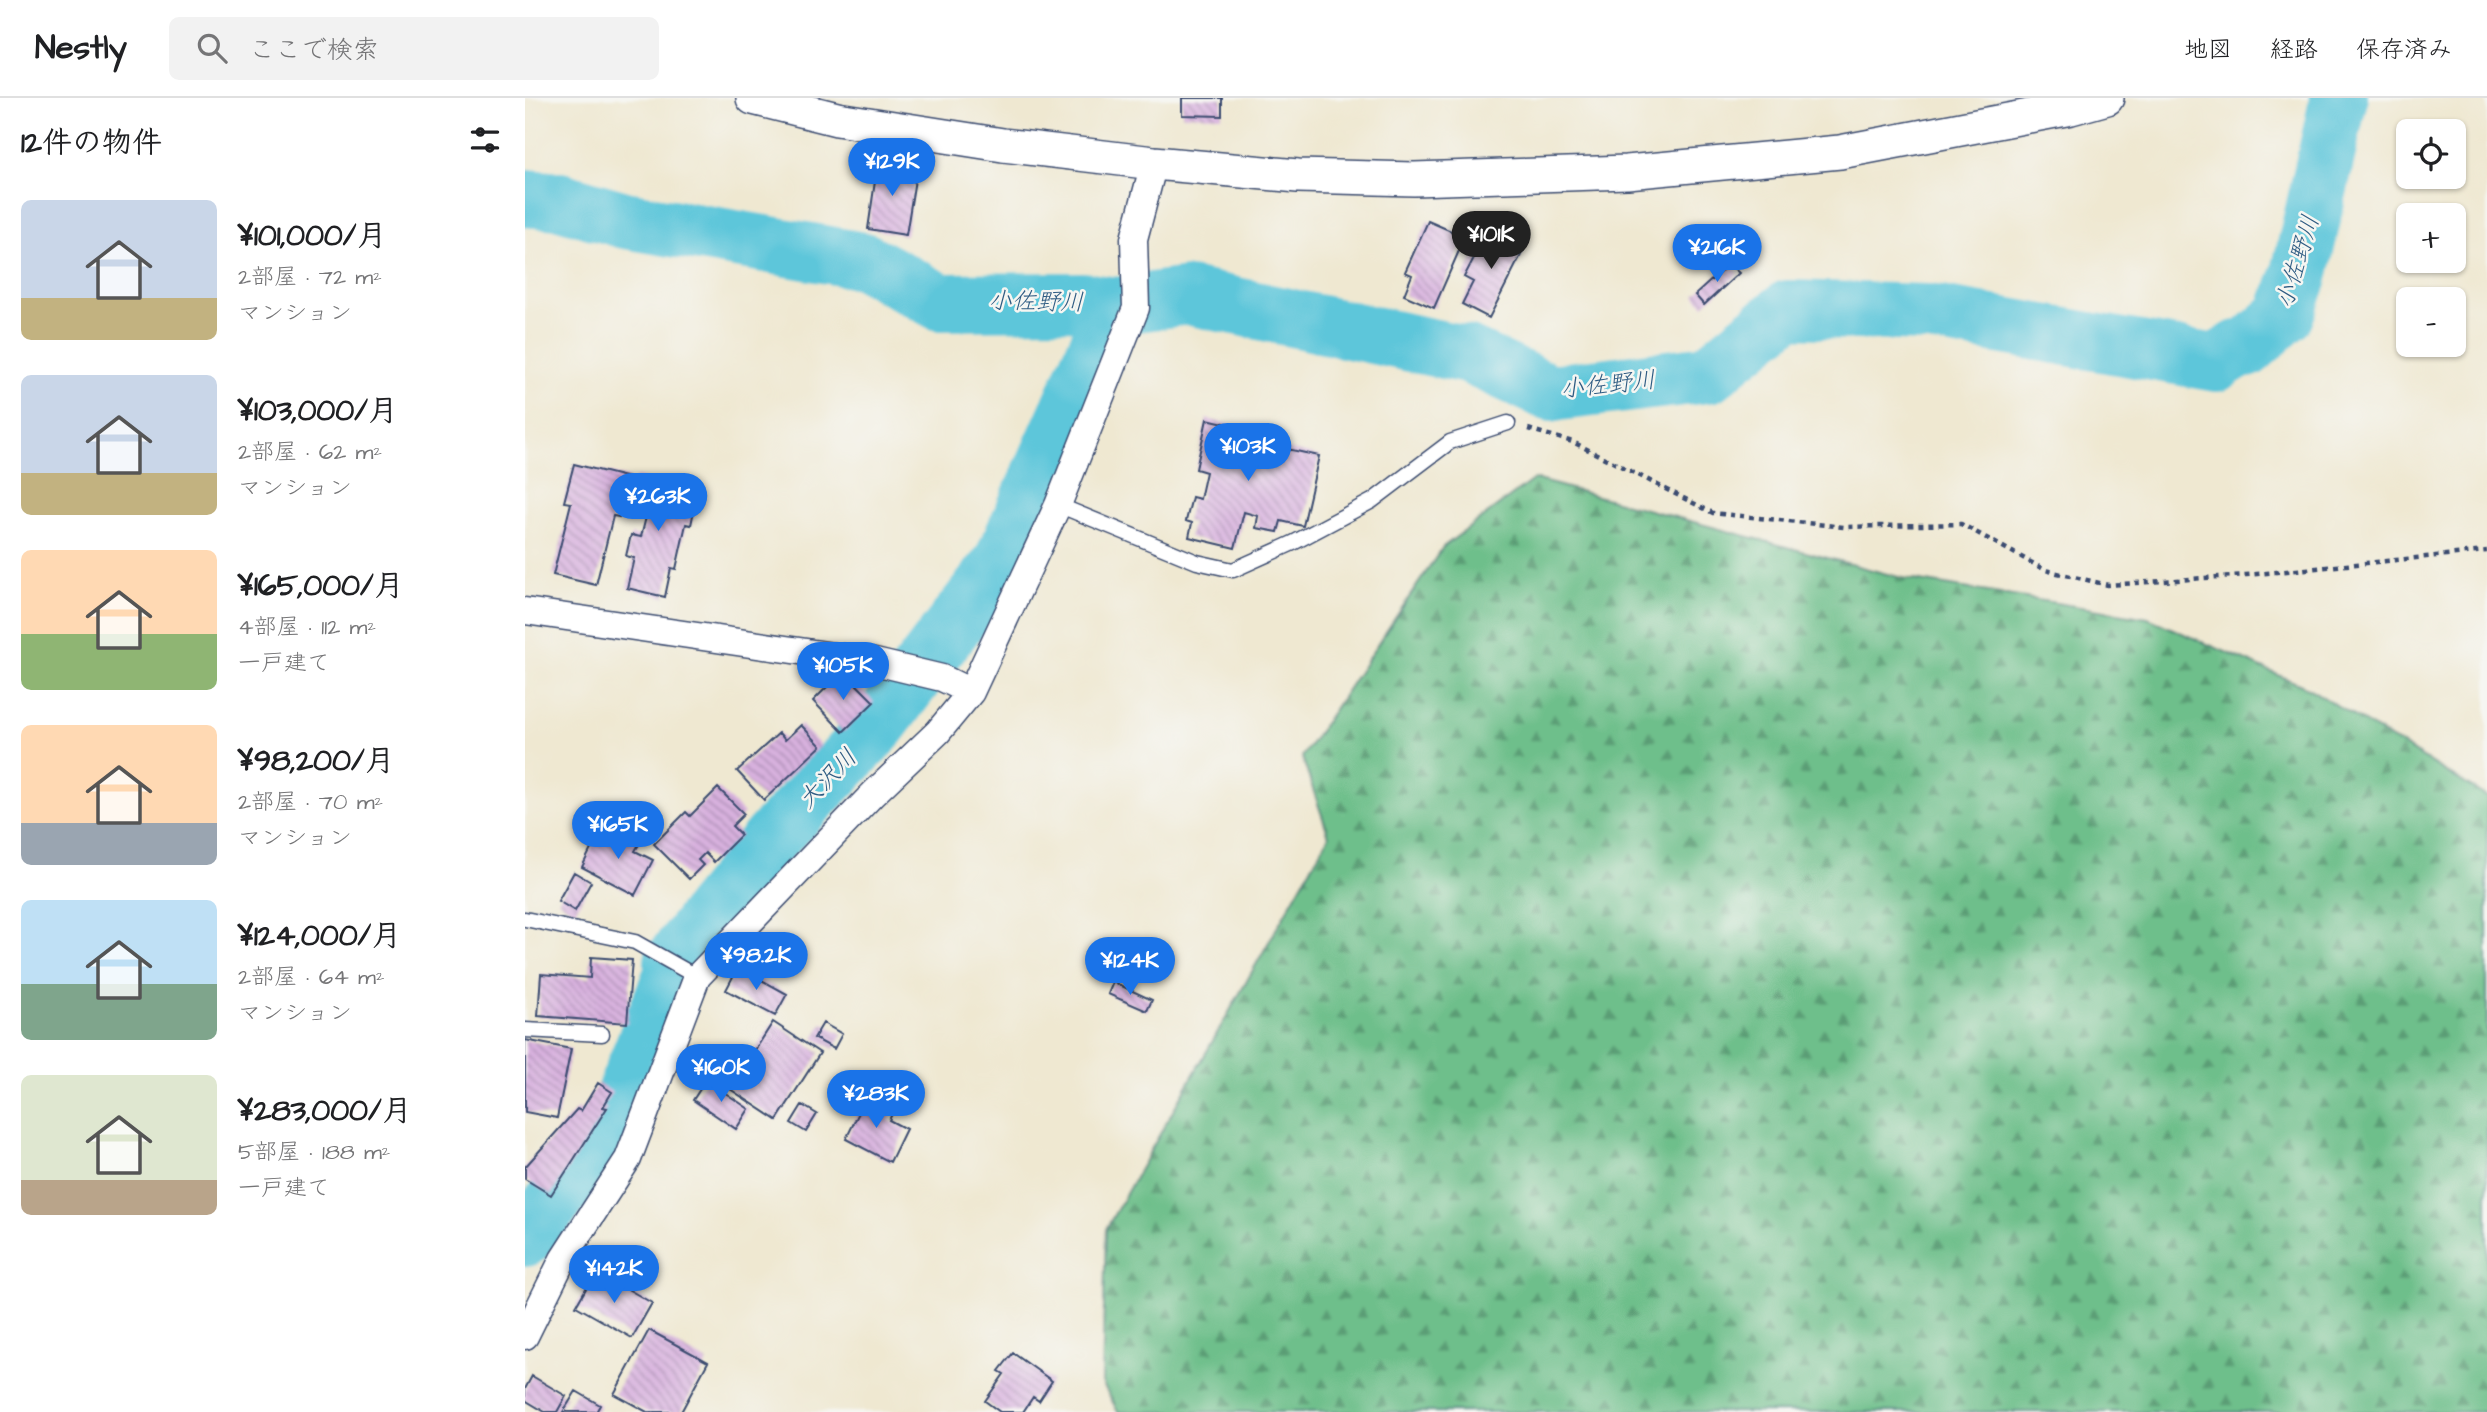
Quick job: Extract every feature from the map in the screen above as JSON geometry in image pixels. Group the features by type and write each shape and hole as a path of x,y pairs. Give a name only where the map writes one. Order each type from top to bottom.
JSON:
{"street":[{"path":"753,98 838,119 1003,145 1154,163 1298,176 1401,178 1627,172 1840,152 2071,108 2107,98"},
{"path":"525,1336 563,1259 628,1159 697,977 873,794 938,732 971,692 1058,505 1136,308 1134,239 1154,163"},
{"path":"525,611 875,662 941,678 971,692"}],"lane":[{"path":"1058,505 1197,562 1233,570 1293,543 1372,500 1450,442 1508,423"},
{"path":"525,919 635,942 697,977"},
{"path":"525,1030 602,1034"}],"path":[{"path":"1508,423 1573,442 1713,513 1844,527 1961,524 2045,570 2108,585 2260,574 2487,551"}],"green space":[{"path":"1534,479 1902,578 2148,618 2308,688 2487,797 2487,1412 1118,1412 1102,1382 1106,1229 1329,836 1302,757 1443,547"}],"building":[{"path":"1182,98 1222,98 1222,116 1182,115"},
{"path":"878,161 917,167 906,235 868,229"},
{"path":"1428,221 1465,237 1434,308 1404,295 1412,275 1405,272"},
{"path":"1490,227 1518,241 1514,247 1523,251 1489,318 1462,304 1473,282 1464,277"},
{"path":"1729,264 1739,273 1704,305 1695,295"},
{"path":"1207,419 1280,436 1278,447 1319,456 1303,526 1281,521 1278,532 1256,528 1258,516 1244,512 1235,548 1189,537 1192,523 1186,521 1192,497 1200,499 1206,472 1196,469"},
{"path":"574,464 629,478 619,517 613,516 596,585 553,575 571,503 564,502"},
{"path":"636,477 698,491 691,525 686,524 676,569 671,568 665,597 627,588 634,558 626,556 631,535 641,537 646,517 628,513"},
{"path":"843,671 874,702 843,732 813,701"},
{"path":"801,725 821,746 764,800 737,771 779,733 785,740"},
{"path":"718,788 744,814 732,826 741,835 714,862 705,853 698,860 703,865 689,879 654,844 686,812 690,816"},
{"path":"618,829 641,841 635,851 653,860 635,895 582,867 599,833 612,839"},
{"path":"574,872 591,882 575,911 558,901"},
{"path":"591,957 632,960 627,1023 538,1016 541,974 590,978"},
{"path":"738,967 787,994 775,1016 726,990"},
{"path":"1113,982 1152,1000 1147,1011 1108,994"},
{"path":"773,1022 820,1053 777,1120 730,1089"},
{"path":"823,1023 842,1034 834,1049 814,1038"},
{"path":"525,1040 571,1049 557,1118 525,1112"},
{"path":"706,1080 749,1109 736,1129 693,1100"},
{"path":"598,1083 612,1092 603,1107 607,1108 551,1195 525,1179 525,1167 577,1109 581,1111"},
{"path":"867,1096 894,1110 889,1120 906,1129 890,1162 846,1139"},
{"path":"802,1105 817,1114 806,1132 791,1123"},
{"path":"596,1271 652,1303 632,1338 576,1306"},
{"path":"649,1330 708,1362 681,1412 647,1412 614,1394"},
{"path":"1013,1353 1052,1381 1039,1401 1033,1397 1023,1412 1000,1412 985,1401 1004,1374 999,1371"},
{"path":"532,1376 566,1396 557,1412 545,1412 525,1400 525,1389"},
{"path":"576,1391 600,1405 596,1412 563,1412"}],"waterway":[{"name":"小佐野川","path":"525,198 560,201 625,220 864,261 940,302 1082,301 1115,306 1188,296 1468,355 1551,393 1708,374 1788,309 1929,313 2216,363 2238,349 2247,349 2285,315 2299,277 2339,98"},
{"name":"大沢川","path":"525,1238 609,1133 673,973 673,961 771,838 872,733 1002,562 1115,306"}]}
